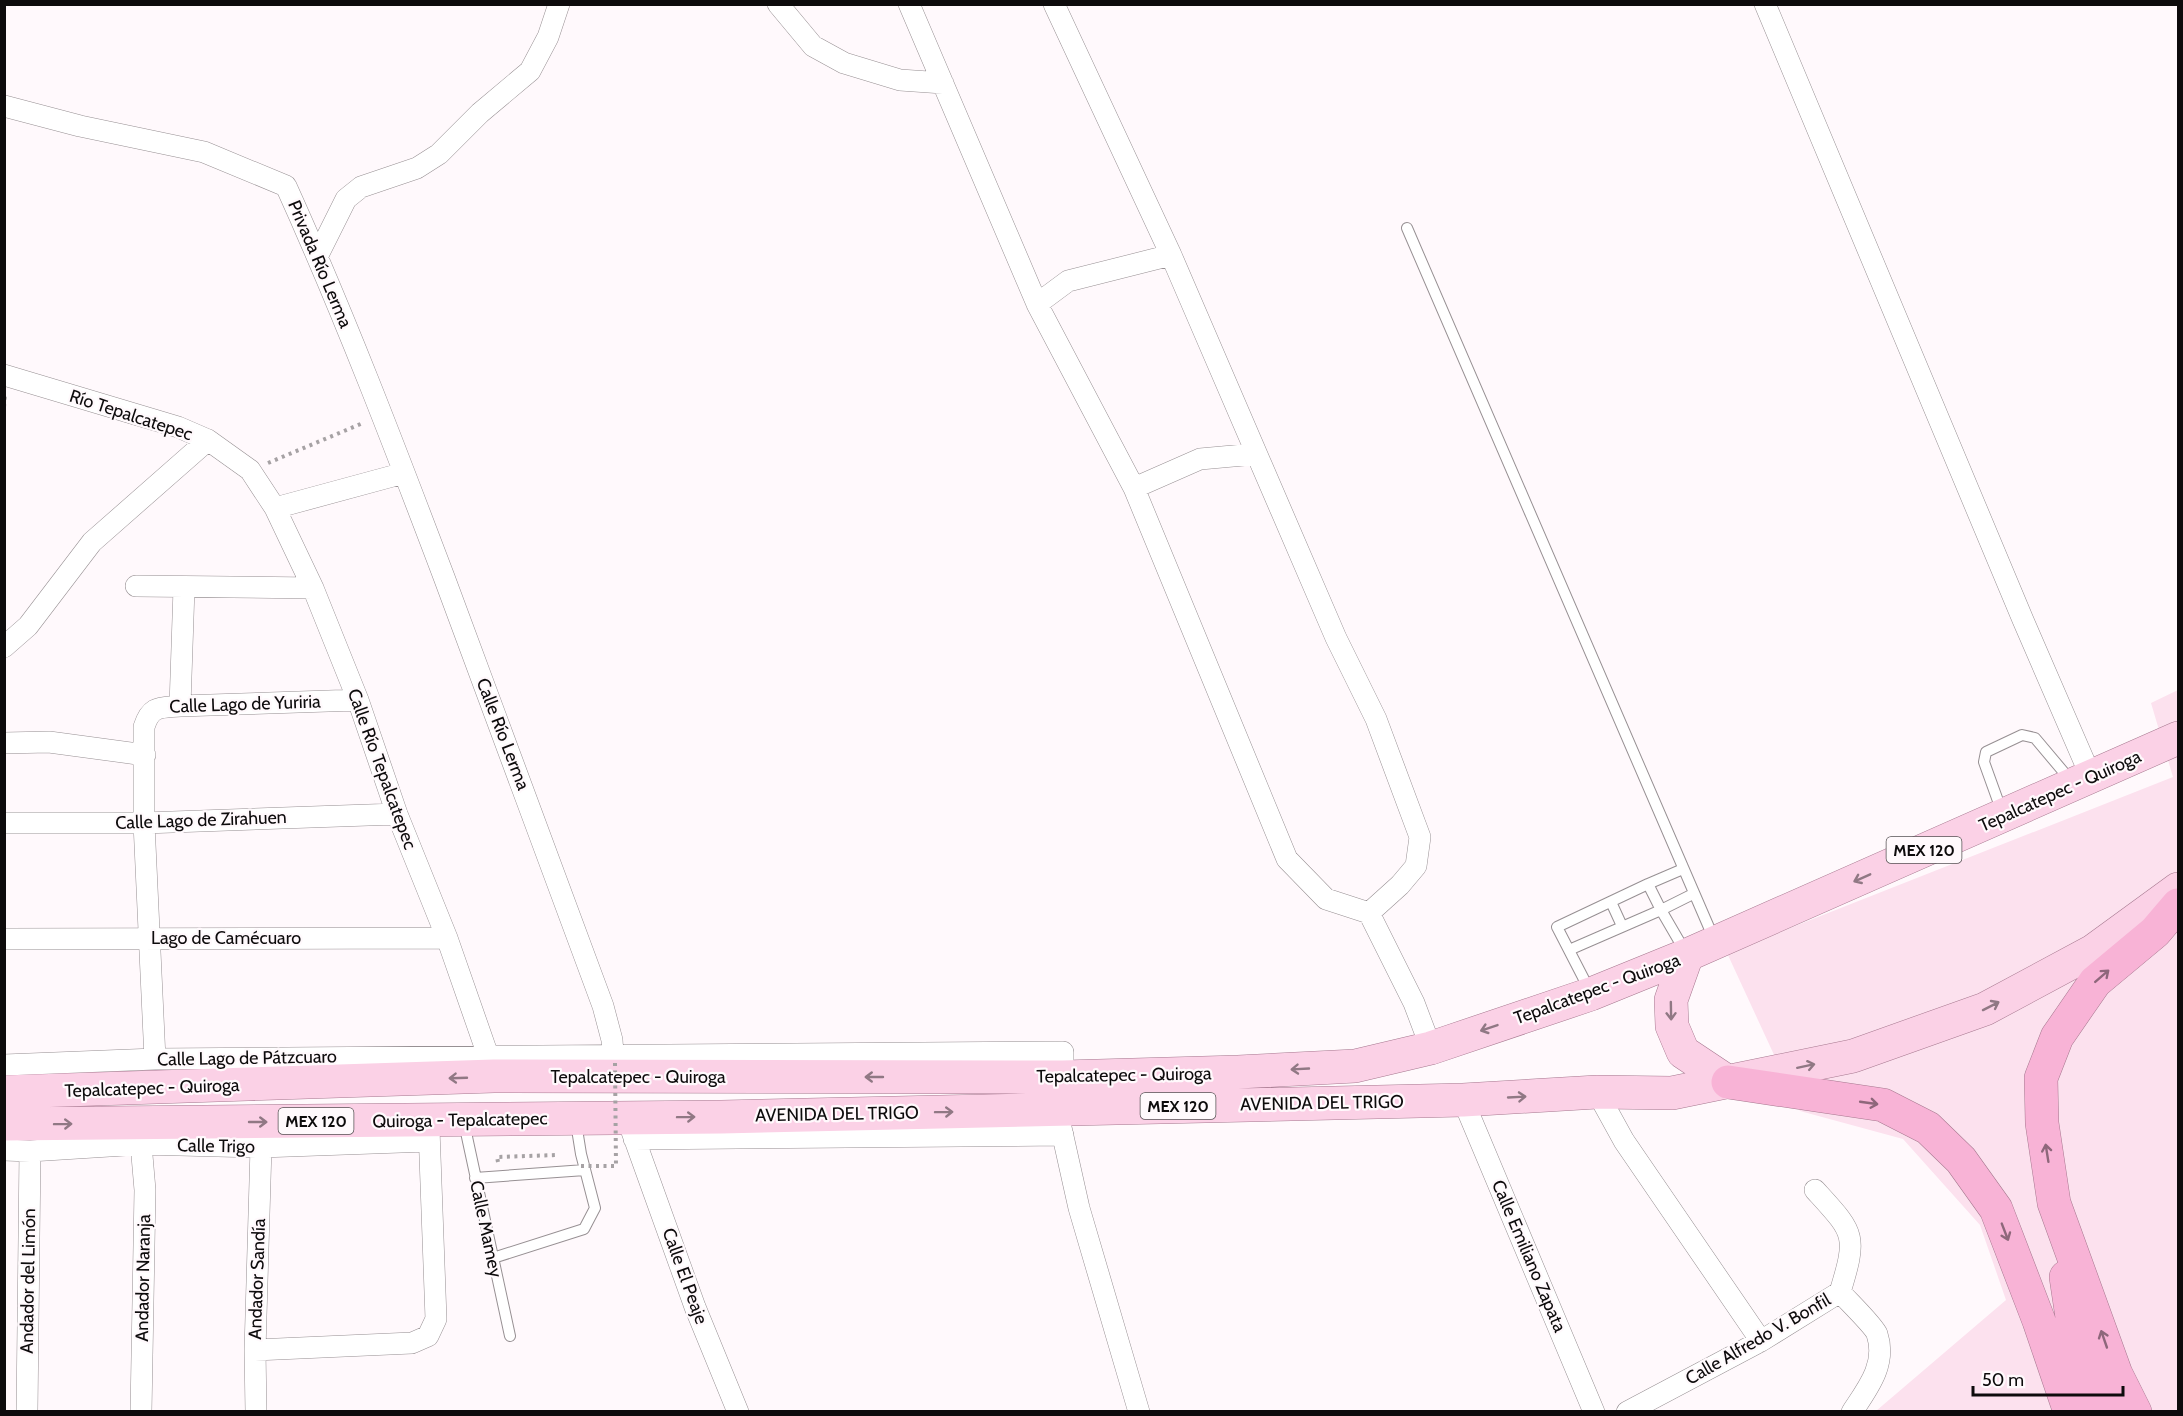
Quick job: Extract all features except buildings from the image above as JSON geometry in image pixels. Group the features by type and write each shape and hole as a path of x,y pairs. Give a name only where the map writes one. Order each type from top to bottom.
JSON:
{"highway":[{"path":"2100,1412 2072,1317 2042,1123 2041,1078 2057,1037 2095,982 2155,933 2178,905"},
{"path":"1728,1082 1883,1105 1928,1128 1961,1160 1996,1209 2039,1321 2070,1412"},
{"path":"2054,1203 2116,1374 2135,1412"},
{"path":"2039,1321 2057,1412"}],"main road":[{"name":"Tepalcatepec - Quiroga","path":"4,1092 492,1066 1063,1077 1354,1066 1431,1048 1591,994 2083,781 2174,746"},
{"name":"MEX 120","path":"1728,1082 1853,1056 1985,1009 2093,951 2178,889"},
{"path":"1701,948 1671,1000 1672,1026 1683,1052 1728,1082"},
{"path":"1354,1066 1357,1102"},
{"name":"AVENIDA DEL TRIGO","path":"631,1129 1060,1122 1357,1102 1463,1100 1598,1092 1672,1093 1728,1082"},
{"name":"Quiroga - Tepalcatepec","path":"4,1124 429,1131 464,1120 575,1119 631,1129"}],"street":[{"path":"318,255 346,199 361,187 417,168 439,154 480,113 531,71 548,37 560,4"},
{"path":"778,4 813,46 844,63 900,80 943,83"},
{"path":"909,4 1037,304 1134,488 1287,859 1326,899 1370,913 1414,1003 1431,1048"},
{"path":"1054,4 1171,255 1336,638 1376,719 1420,837 1416,866 1400,885 1370,913"},
{"path":"1765,4 2023,620 2083,781"},
{"name":"Privada Río Lerma","path":"4,106 80,126 204,152 286,186 318,255 383,415"},
{"path":"1037,304 1068,281 1171,255"},
{"name":"Río Tepalcatepec","path":"4,375 178,427 208,440 250,470"},
{"name":"Calle Río Lerma","path":"383,415 599,995 612,1040 614,1059"},
{"path":"4,647 28,626 93,542 208,440"},
{"path":"1134,488 1200,459 1256,454"},
{"name":"Calle Río Tepalcatepec","path":"250,470 275,508 313,588 358,700 397,813 447,938 492,1066"},
{"path":"275,508 404,473"},
{"path":"136,586 313,588"},
{"path":"180,706 184,588"},
{"name":"Calle Lago de Yuriria","path":"145,755 144,727 148,714 157,708 358,700"},
{"path":"4,743 49,742 145,755 144,822 155,1059"},
{"name":"Calle Lago de Zirahuen","path":"4,823 144,822 397,813"},
{"name":"Lago de Camécuaro","path":"4,939 447,938"},
{"name":"Calle Lago de Pátzcuaro","path":"4,1065 155,1059 492,1066 614,1059 1063,1052 1063,1077"},
{"path":"1598,1092 1624,1141 1761,1341"},
{"name":"Calle Emiliano Zapata","path":"1463,1100 1594,1412"},
{"path":"1060,1122 1079,1208 1139,1412"},
{"name":"Calle El Peaje","path":"631,1129 695,1307 738,1412"},
{"path":"255,1350 412,1343 428,1336 436,1319 429,1131"},
{"name":"Calle Trigo","path":"4,1150 30,1151 141,1144 261,1147 429,1131"},
{"name":"Andador Naranja","path":"141,1144 145,1190 141,1412"},
{"name":"Andador Sandía","path":"256,1412 255,1350 261,1147"},
{"name":"Andador del Limón","path":"27,1412 30,1151"},
{"path":"1815,1190 1849,1233 1852,1246 1840,1292"},
{"name":"Calle Alfredo V. Bonfil","path":"1627,1412 1761,1341 1840,1292 1877,1333 1880,1361 1871,1384 1852,1412"}],"lane":[{"path":"1407,228 1683,869 1693,894 1701,948"},
{"path":"2004,815 1984,762 1986,752 2022,735 2035,738 2083,781"},
{"path":"1591,994 1557,927 1683,869"},
{"path":"1648,884 1661,910 1701,948"},
{"path":"1569,950 1693,894"},
{"path":"1611,902 1622,926"},
{"path":"493,1258 584,1229 595,1208 583,1168 575,1119"},
{"name":"Calle Mamey","path":"464,1120 510,1336"},
{"path":"476,1178 583,1168"}],"path":[{"path":"250,470 383,415"},
{"path":"583,1168 616,1166 614,1059"}],"shaded area":[{"path":"2178,690 2178,1411 1876,1411 2006,1300 1980,1225 1903,1139 1800,1111 1727,953 2173,777 2151,703"}]}
